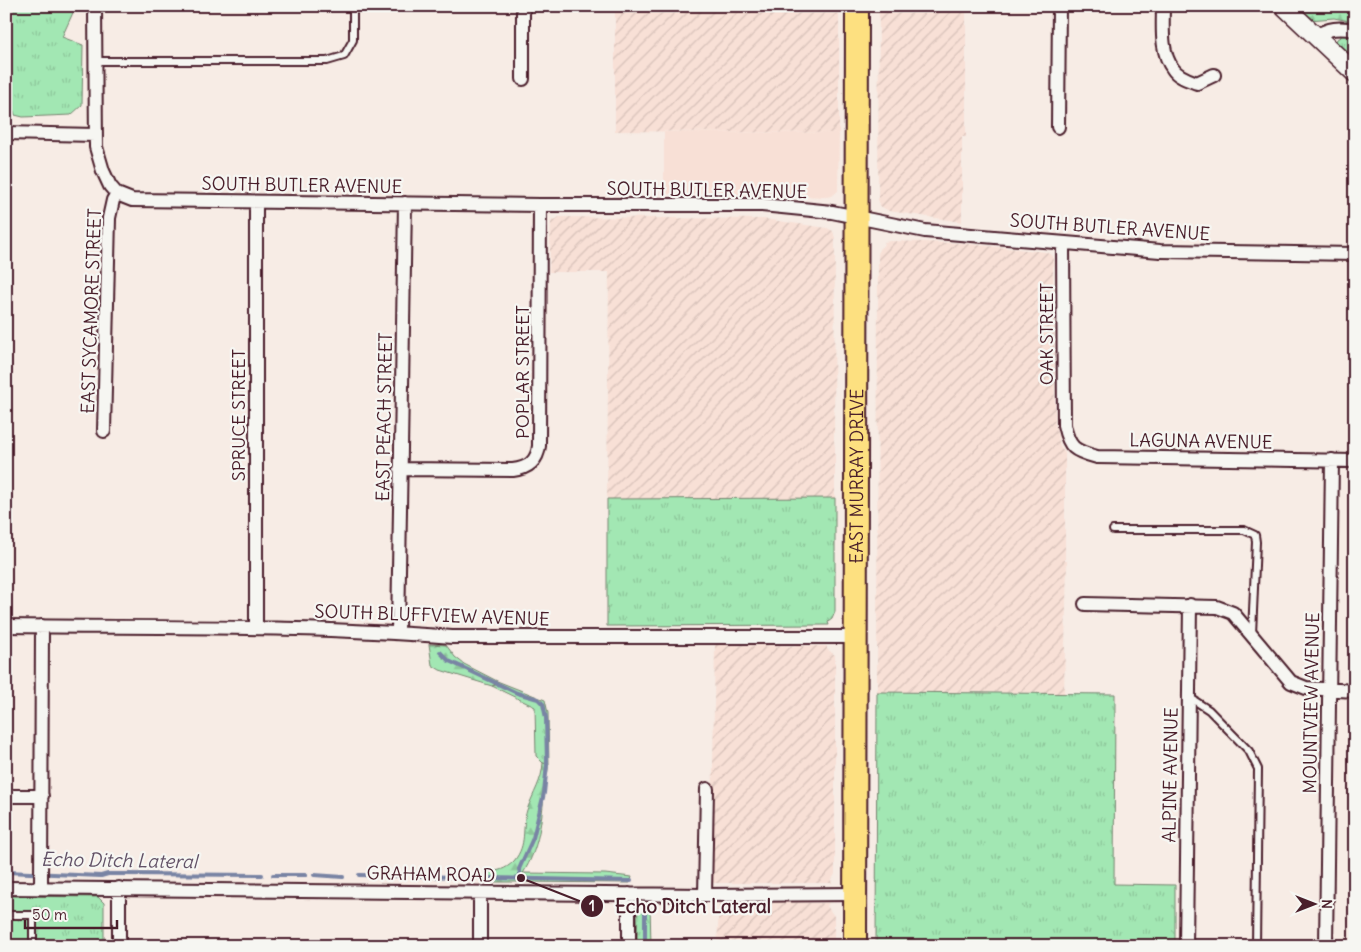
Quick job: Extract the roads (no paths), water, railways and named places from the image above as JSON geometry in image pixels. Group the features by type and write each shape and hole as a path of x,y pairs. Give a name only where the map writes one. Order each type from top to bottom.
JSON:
{"highway":[{"name":"EAST MURRAY DRIVE","path":"855,946 857,6"}],"street":[{"path":"95,6 96,146 103,171 110,186 117,194"},
{"path":"523,6 523,79"},
{"path":"1058,127 1059,6"},
{"path":"1163,6 1166,56 1173,70 1184,78 1197,83 1214,75"},
{"path":"1284,6 1355,73"},
{"path":"1315,36 1326,29 1355,30"},
{"path":"6,133 95,135"},
{"name":"SOUTH BUTLER AVENUE","path":"117,194 132,200 142,201 762,205 832,212 925,231 1063,243 1160,251 1355,254"},
{"name":"EAST SYCAMORE STREET","path":"104,431 109,218 113,200 117,194"},
{"name":"SPRUCE STREET","path":"256,202 256,628"},
{"name":"EAST PEACH STREET","path":"398,632 405,203"},
{"name":"POPLAR STREET","path":"400,468 513,470 525,468 536,459 539,446 540,205"},
{"name":"OAK STREET","path":"1063,243 1064,425"},
{"name":"LAGUNA AVENUE","path":"1064,425 1068,441 1080,453 1097,457 1355,461"},
{"name":"MOUNTVIEW AVENUE","path":"1326,946 1332,460"},
{"path":"1085,604 1217,607 1233,613 1291,682 1306,688 1329,691 1355,691"},
{"name":"ALPINE AVENUE","path":"1186,946 1190,605"},
{"name":"SOUTH BLUFFVIEW AVENUE","path":"6,626 256,628 398,632 452,637 856,637"},
{"path":"42,626 42,888"},
{"path":"705,895 707,788"},
{"path":"6,796 42,796"},
{"name":"GRAHAM ROAD","path":"6,888 705,895 855,894"},
{"path":"119,946 120,888"},
{"path":"480,892 480,946"},
{"path":"629,946 630,894"}],"lane":[{"path":"95,61 327,61 344,56 353,40 353,6"},
{"path":"1113,530 1244,530 1250,532 1255,536 1256,542 1252,636"},
{"path":"1189,697 1210,710 1249,751 1258,769 1256,946"},
{"path":"6,915 33,915 33,946"}],"waterway":[{"path":"440,652 449,661 517,693 538,699 543,704 546,718 547,764 544,793 533,838 519,869 521,878"},
{"name":"Echo Ditch Lateral","path":"6,872 101,876 108,874 262,875"},
{"name":"Echo Ditch Lateral","path":"273,875 306,875"},
{"name":"Echo Ditch Lateral","path":"314,875 343,877"},
{"name":"Echo Ditch Lateral","path":"359,875 404,876"},
{"name":"Echo Ditch Lateral","path":"418,876 457,877"},
{"name":"Echo Ditch Lateral","path":"488,878 631,881"},
{"name":"Echo Ditch Lateral","path":"645,907 645,946"}],"place":[{"name":"Echo Ditch Lateral","path":"521,878"}]}
